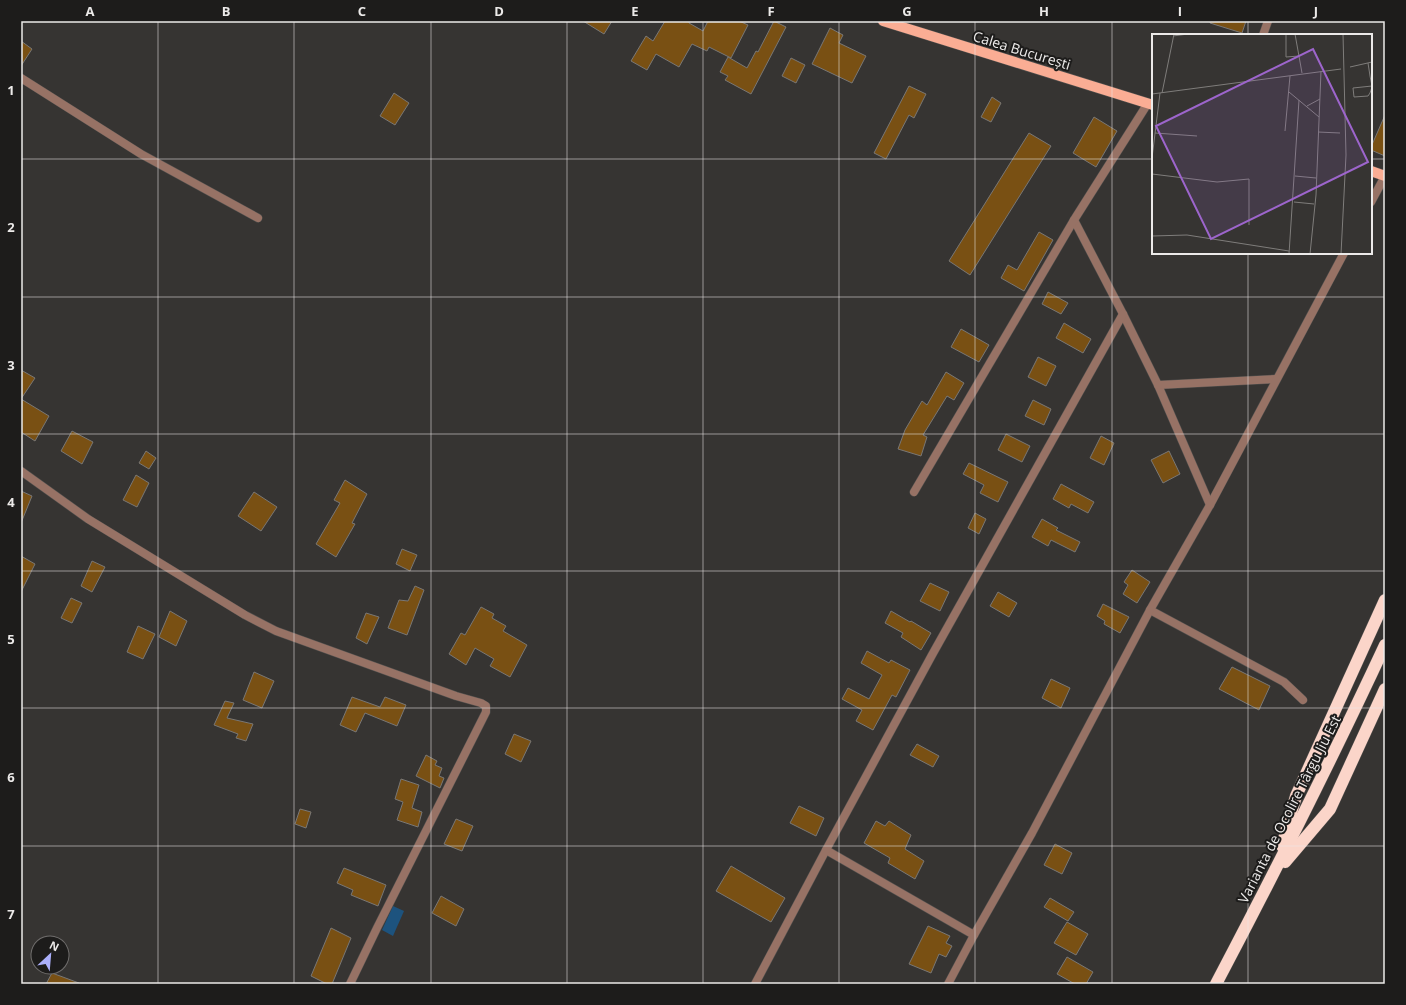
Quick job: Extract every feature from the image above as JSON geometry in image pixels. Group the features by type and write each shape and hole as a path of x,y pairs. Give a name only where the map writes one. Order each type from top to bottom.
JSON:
{"highway":[{"path":"1272,877 1296,796 1385,600"},
{"name":"Varianta de Ocolire Târgu Jiu Est","path":"1216,984 1272,877 1350,720 1385,645"},
{"path":"1272,877 1330,808 1385,689"}],"main road":[{"name":"Calea București","path":"883,21 1150,104"},
{"path":"1372,172 1385,176"}],"street":[{"path":"1263,34 1268,21"},
{"path":"21,78 141,154 258,218"},
{"path":"914,492 1074,220 1150,104"},
{"path":"1372,200 1385,176"},
{"path":"1074,220 1158,385 1210,506"},
{"path":"948,984 1032,833 1150,610 1210,506 1343,254"},
{"path":"755,984 932,655 1123,314"},
{"path":"1158,385 1276,379"},
{"path":"21,472 132,548 245,615 276,631 456,696 482,703 486,706 486,712 380,921 350,984"},
{"path":"1150,610 1284,682 1303,700"},
{"path":"826,850 974,935"}],"water":[{"path":"393,906 404,911 393,936 382,930"}],"building":[{"path":"583,21 612,21 604,34"},
{"path":"665,21 689,21 689,23 703,31 708,21 739,21 748,25 731,58 709,47 707,51 692,44 679,67 656,54 647,70 631,61 646,36 653,41"},
{"path":"774,21 786,27 751,94 725,80 728,76 720,72 728,57 747,68 756,51 758,52"},
{"path":"1210,21 1246,21 1242,33 1210,23"},
{"path":"830,28 843,35 839,43 866,56 852,83 812,64"},
{"path":"21,41 32,49 21,66"},
{"path":"791,58 805,65 796,83 782,76"},
{"path":"909,86 926,94 914,118 909,115 886,159 874,153"},
{"path":"394,93 409,103 395,125 380,116"},
{"path":"992,97 1001,103 991,122 981,117"},
{"path":"1385,115 1385,156 1372,150 1372,145"},
{"path":"1094,117 1117,131 1096,167 1073,153"},
{"path":"1029,133 1051,146 970,275 949,261"},
{"path":"1039,232 1053,240 1024,291 1001,278 1008,265 1017,270"},
{"path":"1048,292 1068,303 1061,314 1042,304"},
{"path":"1064,323 1091,339 1083,353 1056,338"},
{"path":"961,329 989,345 979,362 951,347"},
{"path":"1038,357 1056,366 1046,386 1028,377"},
{"path":"21,370 35,378 21,399"},
{"path":"946,372 964,383 954,400 947,396 923,435 927,437 921,456 898,449 905,430 922,401 927,405"},
{"path":"21,399 49,416 35,441 21,432"},
{"path":"1033,400 1051,409 1044,425 1025,416"},
{"path":"72,431 93,442 82,464 61,451"},
{"path":"1006,434 1030,446 1022,462 998,450"},
{"path":"1101,436 1114,443 1104,465 1090,458"},
{"path":"146,451 156,458 149,469 139,463"},
{"path":"1169,451 1180,474 1163,483 1151,460"},
{"path":"969,463 1008,482 998,502 980,493 984,485 963,474"},
{"path":"136,475 149,483 137,507 123,500"},
{"path":"345,480 367,494 352,523 355,524 336,557 316,544 340,503 334,500"},
{"path":"1061,484 1094,502 1088,513 1071,504 1069,508 1053,499"},
{"path":"21,491 32,496 21,523"},
{"path":"254,492 277,507 261,531 238,516"},
{"path":"975,513 986,519 979,534 968,528"},
{"path":"1042,519 1058,528 1056,530 1080,542 1075,552 1051,540 1048,546 1032,537"},
{"path":"402,549 417,555 410,571 396,564"},
{"path":"21,556 35,564 21,592"},
{"path":"92,561 105,567 92,592 81,586"},
{"path":"1132,570 1150,582 1137,603 1123,594 1128,585 1124,582"},
{"path":"930,583 949,592 940,611 920,601"},
{"path":"415,586 424,590 407,635 388,628 399,600 408,601"},
{"path":"998,592 1017,603 1009,617 990,606"},
{"path":"71,598 82,603 72,623 61,618"},
{"path":"1103,604 1129,617 1120,633 1104,624 1105,621 1097,616"},
{"path":"481,607 494,614 492,618 506,626 503,631 527,645 510,677 490,666 494,659 475,648 466,665 449,654 461,633 465,635"},
{"path":"170,611 187,621 176,646 159,637"},
{"path":"891,611 931,633 921,650 901,637 903,633 885,623"},
{"path":"366,613 379,617 367,644 356,638"},
{"path":"138,626 155,634 143,659 127,652"},
{"path":"867,651 889,663 891,660 910,670 896,697 892,695 873,730 856,721 862,710 842,699 848,688 869,699 882,675 861,663"},
{"path":"1232,667 1270,686 1259,710 1219,689"},
{"path":"254,672 274,681 262,708 243,700"},
{"path":"1051,679 1070,688 1061,708 1042,698"},
{"path":"352,697 380,707 385,697 406,705 397,726 365,713 356,732 340,725"},
{"path":"225,701 234,703 227,718 253,724 246,741 236,738 238,734 214,725"},
{"path":"514,734 531,741 521,762 505,754"},
{"path":"917,744 939,756 933,767 910,755"},
{"path":"426,755 437,761 435,765 442,768 439,776 444,778 440,788 416,776"},
{"path":"401,779 419,785 412,808 422,812 418,827 397,820 403,802 395,799"},
{"path":"799,806 824,818 816,836 790,823"},
{"path":"300,809 311,812 306,828 295,824"},
{"path":"456,819 473,826 462,851 444,844"},
{"path":"876,821 885,826 889,821 911,835 905,849 924,861 915,879 888,863 890,858 864,843"},
{"path":"1055,844 1072,853 1062,874 1044,865"},
{"path":"731,866 785,898 771,922 716,891"},
{"path":"344,868 386,885 378,906 351,895 353,890 337,883"},
{"path":"441,896 464,909 456,926 432,913"},
{"path":"1050,898 1074,912 1068,921 1044,907"},
{"path":"1067,922 1088,934 1076,955 1054,943"},
{"path":"928,926 950,936 946,943 952,946 946,957 939,954 931,973 909,964"},
{"path":"331,928 351,938 332,984 327,984 311,976"},
{"path":"1067,957 1093,972 1086,984 1075,984 1057,974"},
{"path":"51,975 57,975 79,983 79,984 46,984"}]}
